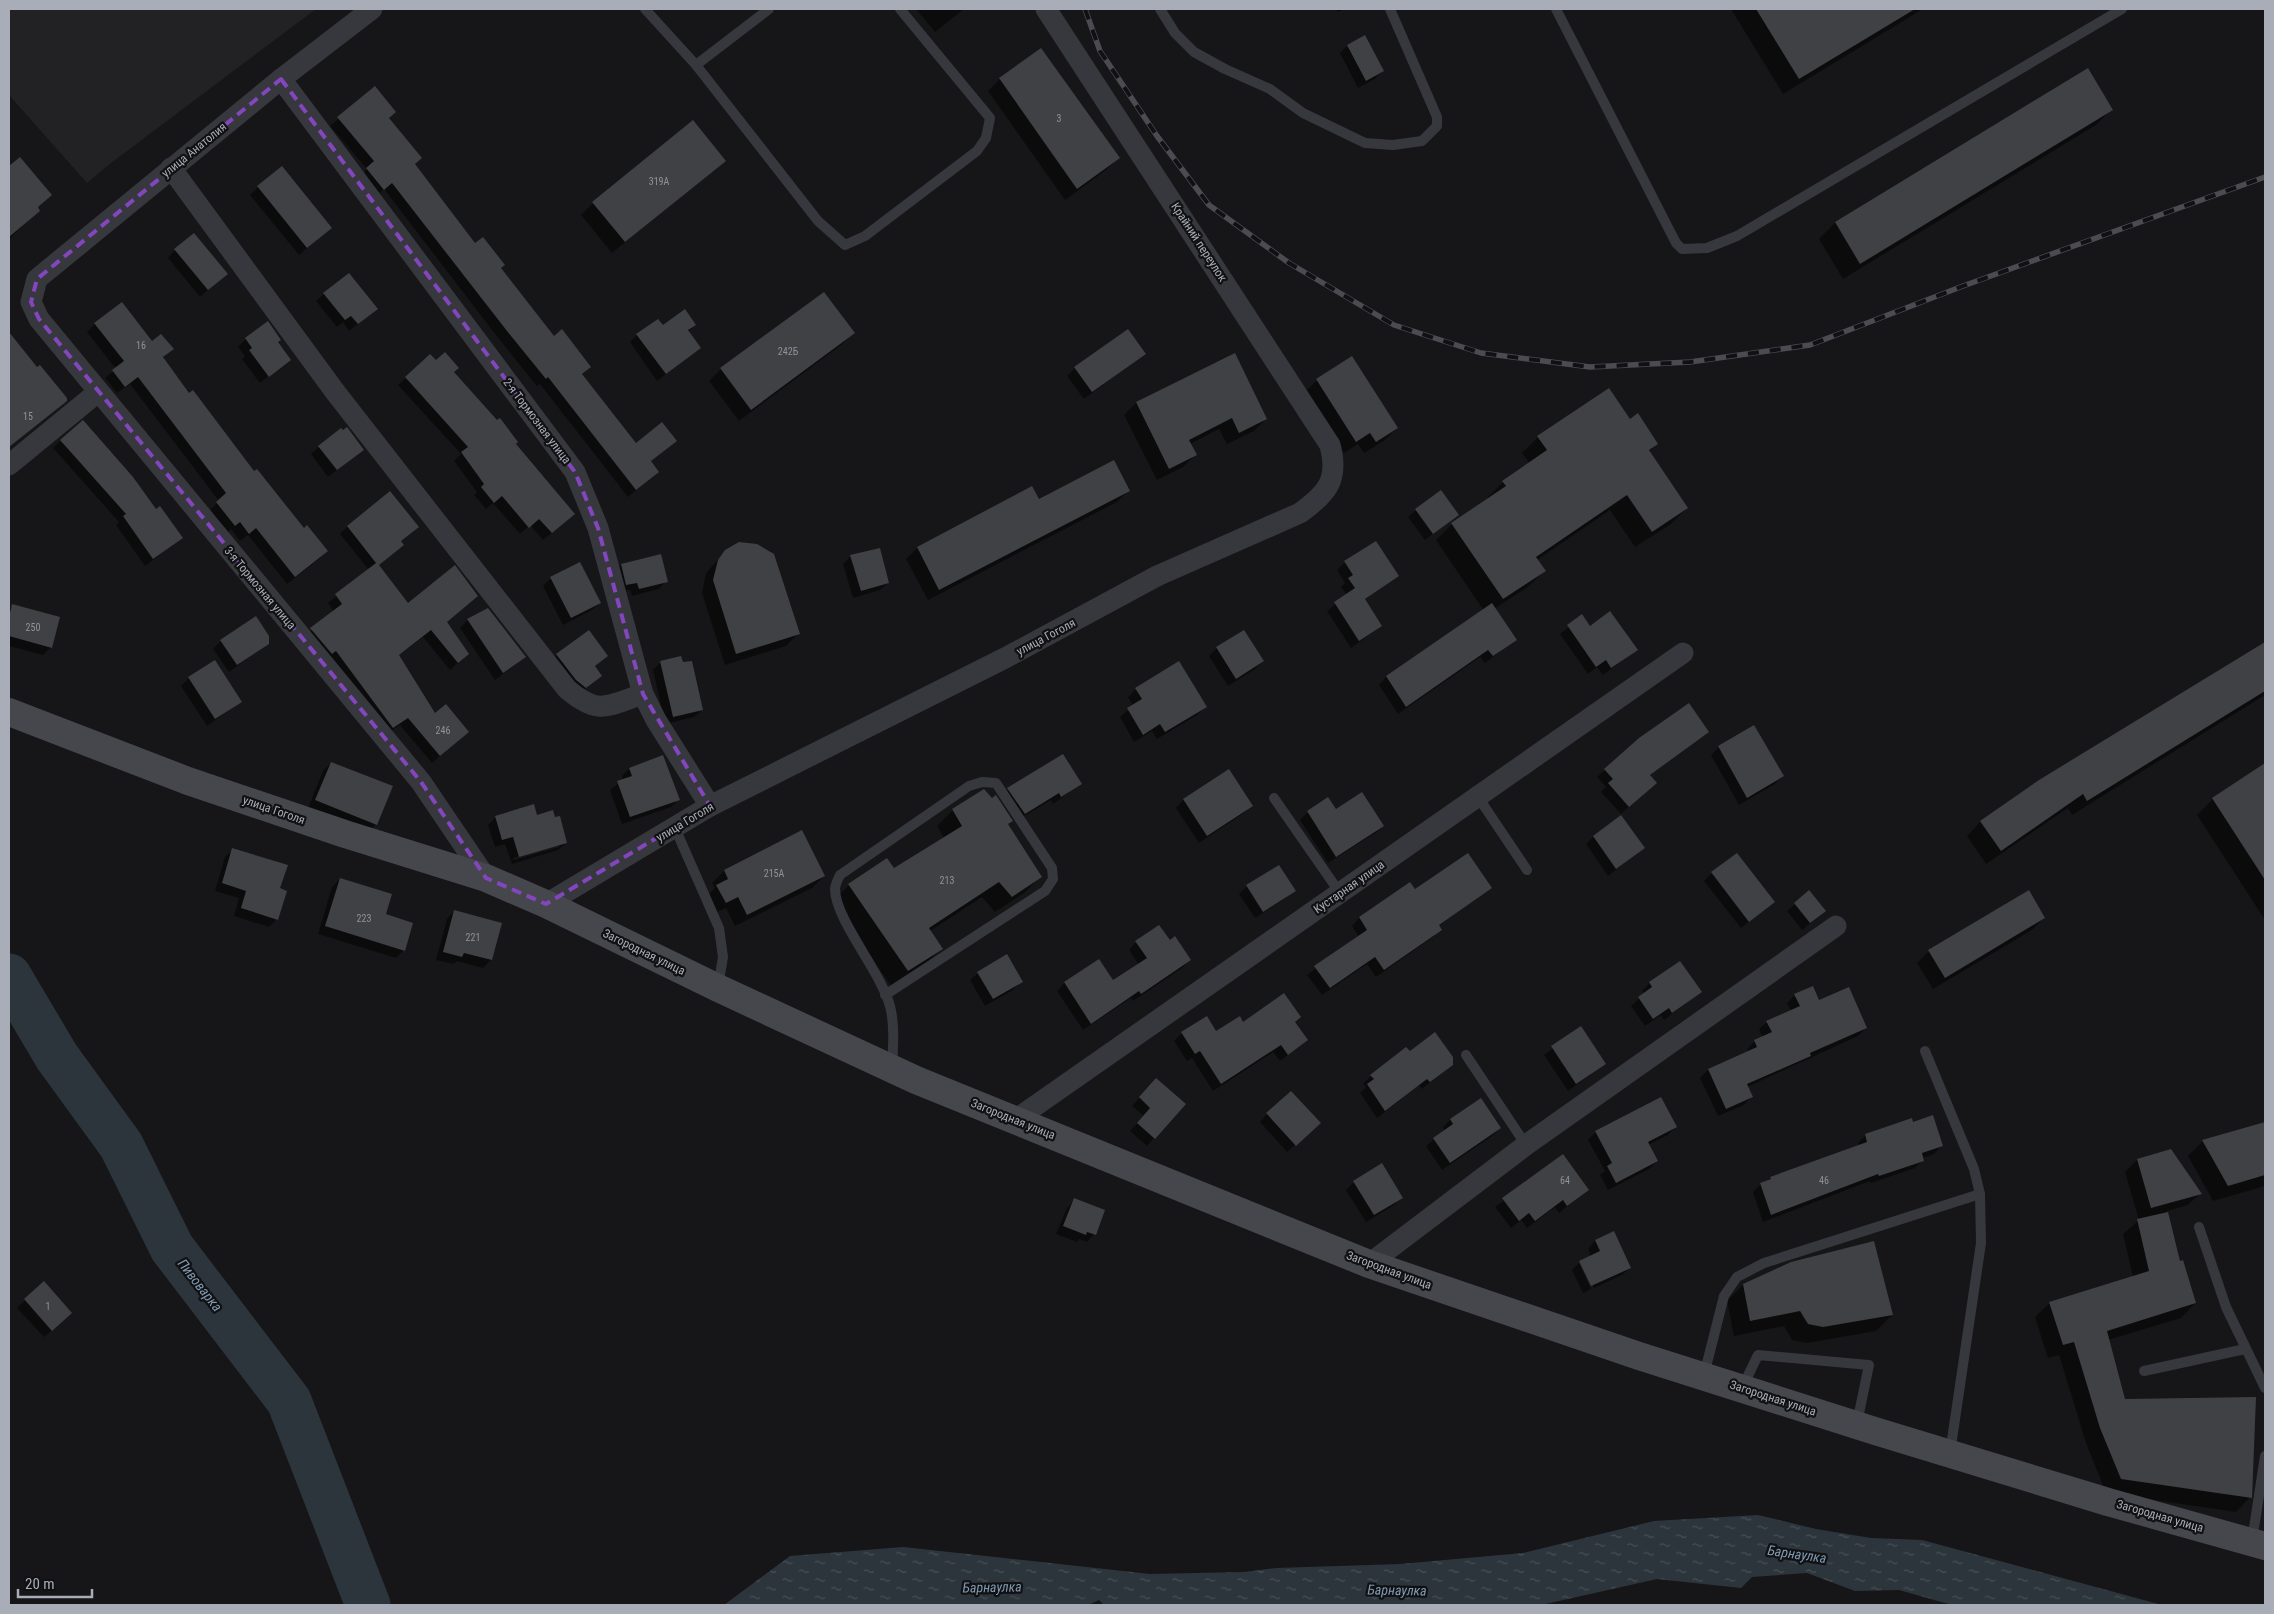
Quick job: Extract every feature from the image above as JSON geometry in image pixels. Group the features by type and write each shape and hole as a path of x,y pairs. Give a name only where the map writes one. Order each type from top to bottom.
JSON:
{"main road":[{"name":"улица Гоголя","path":"9,712 188,781 345,834 486,878 546,904"},
{"name":"Загородная улица","path":"546,904 718,988 892,1068 1369,1264 1742,1389 1949,1454 2259,1544"}],"street":[{"name":"улица Анатолия","path":"31,302 37,278 281,79 372,9"},
{"name":"Крайний переулок","path":"1046,9 1330,444 1335,463 1330,481"},
{"name":"2-я Тормозная улица","path":"281,79 575,472 598,528 643,694 656,720 710,806"},
{"path":"171,168 336,393 534,643 567,689 584,703 600,707 643,694"},
{"name":"3-я Тормозная улица","path":"31,302 39,319 98,392 421,782 486,878"},
{"path":"9,465 98,392"},
{"name":"улица Гоголя","path":"546,904 710,806 1005,658 1157,576 1300,513 1321,498 1330,481"},
{"name":"Кустарная улица","path":"1015,1120 1683,653"},
{"path":"1369,1264 1526,1145 1836,926"}],"lane":[{"path":"645,9 696,64 818,221 845,245 865,236 977,152 986,138 990,118 900,9"},
{"path":"696,64 769,9"},
{"path":"1160,9 1175,33 1194,52 1225,69 1270,89 1303,113 1365,143 1392,145 1422,141 1437,126 1437,117 1390,9"},
{"path":"1556,9 1676,243 1682,249 1707,248 1737,236 2122,9"},
{"path":"885,995 1045,891 1053,879 1052,868 996,783 982,782 969,786 840,875 834,888 839,906 890,1006 893,1029 892,1068"},
{"path":"1478,797 1527,870"},
{"path":"1274,798 1340,893"},
{"path":"675,828 719,928 723,957 718,988"},
{"path":"1925,1051 1974,1169 1980,1194 1981,1243 1949,1454"},
{"path":"1466,1055 1526,1145"},
{"path":"1703,1376 1724,1296 1737,1277 1764,1263 1980,1194"},
{"path":"2199,1227 2226,1307 2265,1388"},
{"path":"2144,1371 2245,1349"},
{"path":"1742,1389 1758,1355 1870,1365 1857,1425"},
{"path":"2259,1544 2265,1456"}],"highlighted area":[{"path":"281,79 575,472 598,528 643,694 710,806 546,904 486,878 421,782 39,319 31,302 37,279"}],"shaded area":[{"path":"9,9 316,9 87,183 9,95"}],"water":[{"name":"Барнаулка","path":"1758,1515 1816,1529 1871,1538 1922,1540 2162,1605 1952,1605 1899,1590 1855,1591 1807,1573 1752,1577 1741,1588 1657,1579 1541,1605 1104,1605 1099,1600 1088,1605 724,1605 790,1556 903,1547 1150,1574 1244,1572 1277,1568 1400,1564 1523,1553 1654,1521"}],"building":[{"path":"1756,9 1915,9 1799,79"},
{"path":"1365,35 1384,71 1366,81 1347,45"},
{"path":"1041,48 1120,158 1077,189 999,78"},
{"path":"2088,68 2113,110 1860,264 1835,222"},
{"path":"375,86 396,112 389,118 422,158 415,164 475,243 483,237 505,265 501,268 554,336 562,329 591,367 582,374 636,443 662,422 677,441 651,461 659,472 636,490 548,377 546,379 507,331 392,183 384,190 366,168 374,161 337,117"},
{"path":"693,120 726,161 625,242 592,202"},
{"path":"20,157 52,195 38,207 40,211 9,237 9,166"},
{"path":"282,166 332,228 307,248 257,186"},
{"path":"194,233 228,274 208,290 174,249"},
{"path":"349,273 378,309 358,324 351,316 345,320 323,293"},
{"path":"824,292 855,333 751,410 720,368"},
{"path":"122,302 152,341 161,334 174,349 163,357 189,393 193,390 254,471 257,469 304,528 307,525 328,551 295,577 256,528 249,534 240,522 235,526 216,502 226,493 138,377 125,387 112,370 124,361 94,323"},
{"path":"685,309 696,325 688,330 701,348 666,374 636,334 658,319 663,325"},
{"path":"268,321 281,340 278,342 291,360 269,377 249,350 252,348 245,338"},
{"path":"1128,329 1146,354 1092,392 1074,367"},
{"path":"9,332 37,367 40,365 67,398 67,401 9,447"},
{"path":"445,352 459,368 454,372 497,420 500,418 518,442 516,444 575,514 552,533 539,519 529,528 502,496 494,503 481,487 484,484 461,452 468,447 405,377 430,354 436,360"},
{"path":"1235,353 1267,419 1239,433 1232,418 1189,440 1197,455 1169,469 1136,402"},
{"path":"1352,356 1398,428 1376,442 1370,433 1356,442 1316,379"},
{"path":"1609,388 1630,419 1638,413 1658,444 1649,450 1688,508 1652,532 1627,495 1536,557 1546,571 1503,599 1451,523 1506,486 1502,481 1547,450 1537,436"},
{"path":"83,420 133,477 156,509 160,506 183,538 153,559 123,516 126,514 60,440"},
{"path":"347,427 364,450 337,470 318,446 341,428 343,430"},
{"path":"1114,460 1130,491 939,590 917,547 1032,486 1039,499"},
{"path":"1441,490 1459,515 1433,534 1415,509"},
{"path":"390,491 419,527 401,541 404,545 379,565 408,603 455,565 478,596 447,622 469,654 458,663 431,630 399,655 435,713 446,704 469,732 440,756 408,718 393,728 336,651 332,654 310,628 342,604 335,594 376,563 347,526"},
{"path":"1376,541 1399,576 1365,599 1382,626 1359,641 1334,602 1355,588 1348,578 1353,575 1344,561"},
{"path":"739,542 757,544 774,554 800,634 736,654 713,580 718,560 725,550"},
{"path":"880,548 889,583 861,591 850,555"},
{"path":"661,554 668,582 639,589 637,583 626,585 621,564"},
{"path":"580,562 601,603 571,618 550,577"},
{"path":"1492,603 1517,640 1493,656 1488,650 1406,707 1386,676"},
{"path":"12,604 60,617 52,648 9,636 9,617"},
{"path":"488,608 526,657 503,673 467,619"},
{"path":"1610,611 1638,650 1611,668 1606,660 1596,667 1567,625 1582,614 1590,626"},
{"path":"256,616 269,636 269,644 237,665 220,640"},
{"path":"589,630 608,656 595,666 602,676 586,688 576,680 556,654"},
{"path":"1244,630 1264,661 1236,679 1216,647"},
{"path":"2265,642 2265,691 2087,801 2083,794 2001,851 1980,821 2039,780"},
{"path":"681,656 683,662 692,661 703,710 673,717 660,661"},
{"path":"215,660 242,702 215,719 188,677"},
{"path":"1179,661 1207,707 1165,732 1160,724 1143,735 1127,708 1142,699 1135,688"},
{"path":"1689,703 1709,732 1650,775 1657,783 1629,807 1608,783 1613,779 1604,769 1639,738"},
{"path":"1754,725 1784,776 1747,798 1718,746"},
{"path":"1063,754 1082,784 1061,797 1059,793 1025,814 1007,788"},
{"path":"663,755 680,800 630,817 617,781 632,776 629,768"},
{"path":"331,762 393,786 377,825 315,800"},
{"path":"2265,763 2265,880 2212,798"},
{"path":"1229,769 1253,806 1207,836 1183,799"},
{"path":"984,789 992,798 996,795 1013,821 1008,824 1042,877 1012,897 999,882 929,928 943,949 908,971 848,884 887,858 894,868 962,826 952,809"},
{"path":"1362,792 1384,826 1336,857 1307,811 1328,797 1336,809"},
{"path":"534,804 537,815 553,810 555,817 560,816 567,843 519,857 513,837 502,840 495,816"},
{"path":"1621,815 1645,848 1616,869 1593,836"},
{"path":"802,830 825,876 747,915 738,897 726,903 716,885 728,879 724,870"},
{"path":"232,848 288,865 280,888 287,891 278,920 241,908 246,891 222,883"},
{"path":"1468,853 1492,888 1439,925 1442,930 1384,970 1375,957 1330,988 1314,966 1367,930 1359,917 1410,882 1415,889"},
{"path":"1737,853 1775,902 1749,922 1711,872"},
{"path":"1279,865 1296,891 1263,912 1246,885"},
{"path":"340,878 392,894 386,914 413,923 405,951 325,926"},
{"path":"1809,890 1826,911 1810,923 1794,903"},
{"path":"2029,890 2045,918 1945,978 1928,950"},
{"path":"454,910 502,923 492,960 464,953 462,957 443,952"},
{"path":"1159,925 1170,940 1175,936 1191,960 1141,994 1139,991 1091,1024 1064,982 1099,959 1113,980 1147,958 1135,941"},
{"path":"1007,954 1023,982 993,999 977,972"},
{"path":"1680,961 1702,992 1672,1013 1669,1008 1653,1019 1638,997 1652,987 1649,982"},
{"path":"1813,986 1819,1000 1849,987 1867,1028 1810,1053 1811,1056 1747,1084 1753,1097 1726,1109 1708,1069 1757,1047 1754,1040 1772,1032 1766,1021 1800,1006 1794,994"},
{"path":"1284,993 1301,1017 1295,1022 1308,1040 1288,1055 1281,1045 1221,1084 1200,1051 1195,1054 1181,1032 1207,1016 1216,1031 1240,1016 1243,1022"},
{"path":"1581,1026 1606,1064 1576,1084 1551,1046"},
{"path":"1435,1032 1453,1057 1453,1065 1430,1082 1427,1079 1385,1111 1367,1084 1374,1079 1370,1075 1406,1047 1410,1051"},
{"path":"1156,1078 1186,1104 1155,1139 1137,1123 1150,1108 1139,1097"},
{"path":"1291,1091 1321,1123 1296,1146 1266,1113"},
{"path":"1661,1097 1677,1127 1648,1142 1658,1161 1616,1183 1607,1166 1612,1163 1595,1131"},
{"path":"1481,1098 1501,1128 1450,1163 1433,1138 1453,1124 1450,1119"},
{"path":"1933,1115 1943,1146 1922,1153 1924,1161 1879,1176 1878,1174 1771,1215 1760,1183 1771,1179 1770,1177 1867,1142 1865,1134 1912,1118 1913,1122"},
{"path":"2265,1122 2265,1175 2228,1186 2202,1140"},
{"path":"2171,1149 2202,1194 2151,1208 2137,1159"},
{"path":"1563,1154 1589,1190 1567,1206 1563,1200 1535,1221 1529,1213 1519,1221 1502,1198"},
{"path":"1382,1163 1403,1198 1374,1215 1353,1181"},
{"path":"1074,1198 1105,1210 1096,1235 1087,1232 1086,1235 1063,1226"},
{"path":"2168,1212 2180,1261 2183,1260 2196,1303 2107,1331 2125,1399 2256,1397 2252,1498 2121,1479 2100,1428 2074,1342 2063,1345 2049,1302 2149,1271 2137,1219"},
{"path":"1614,1231 1631,1268 1591,1286 1579,1261 1600,1251 1595,1240"},
{"path":"1874,1241 1893,1315 1823,1327 1808,1324 1800,1311 1750,1321 1743,1284 1791,1262"},
{"path":"44,1281 72,1313 52,1331 24,1299"}],"waterway":[{"name":"Пивоварка","path":"9,976 57,1057 121,1145 172,1248 289,1401 368,1605"}],"railway":[{"path":"1085,9 1100,51 1157,136 1209,205 1289,263 1394,325 1481,353 1590,367 1690,362 1810,345 1963,286 2265,177"}]}
